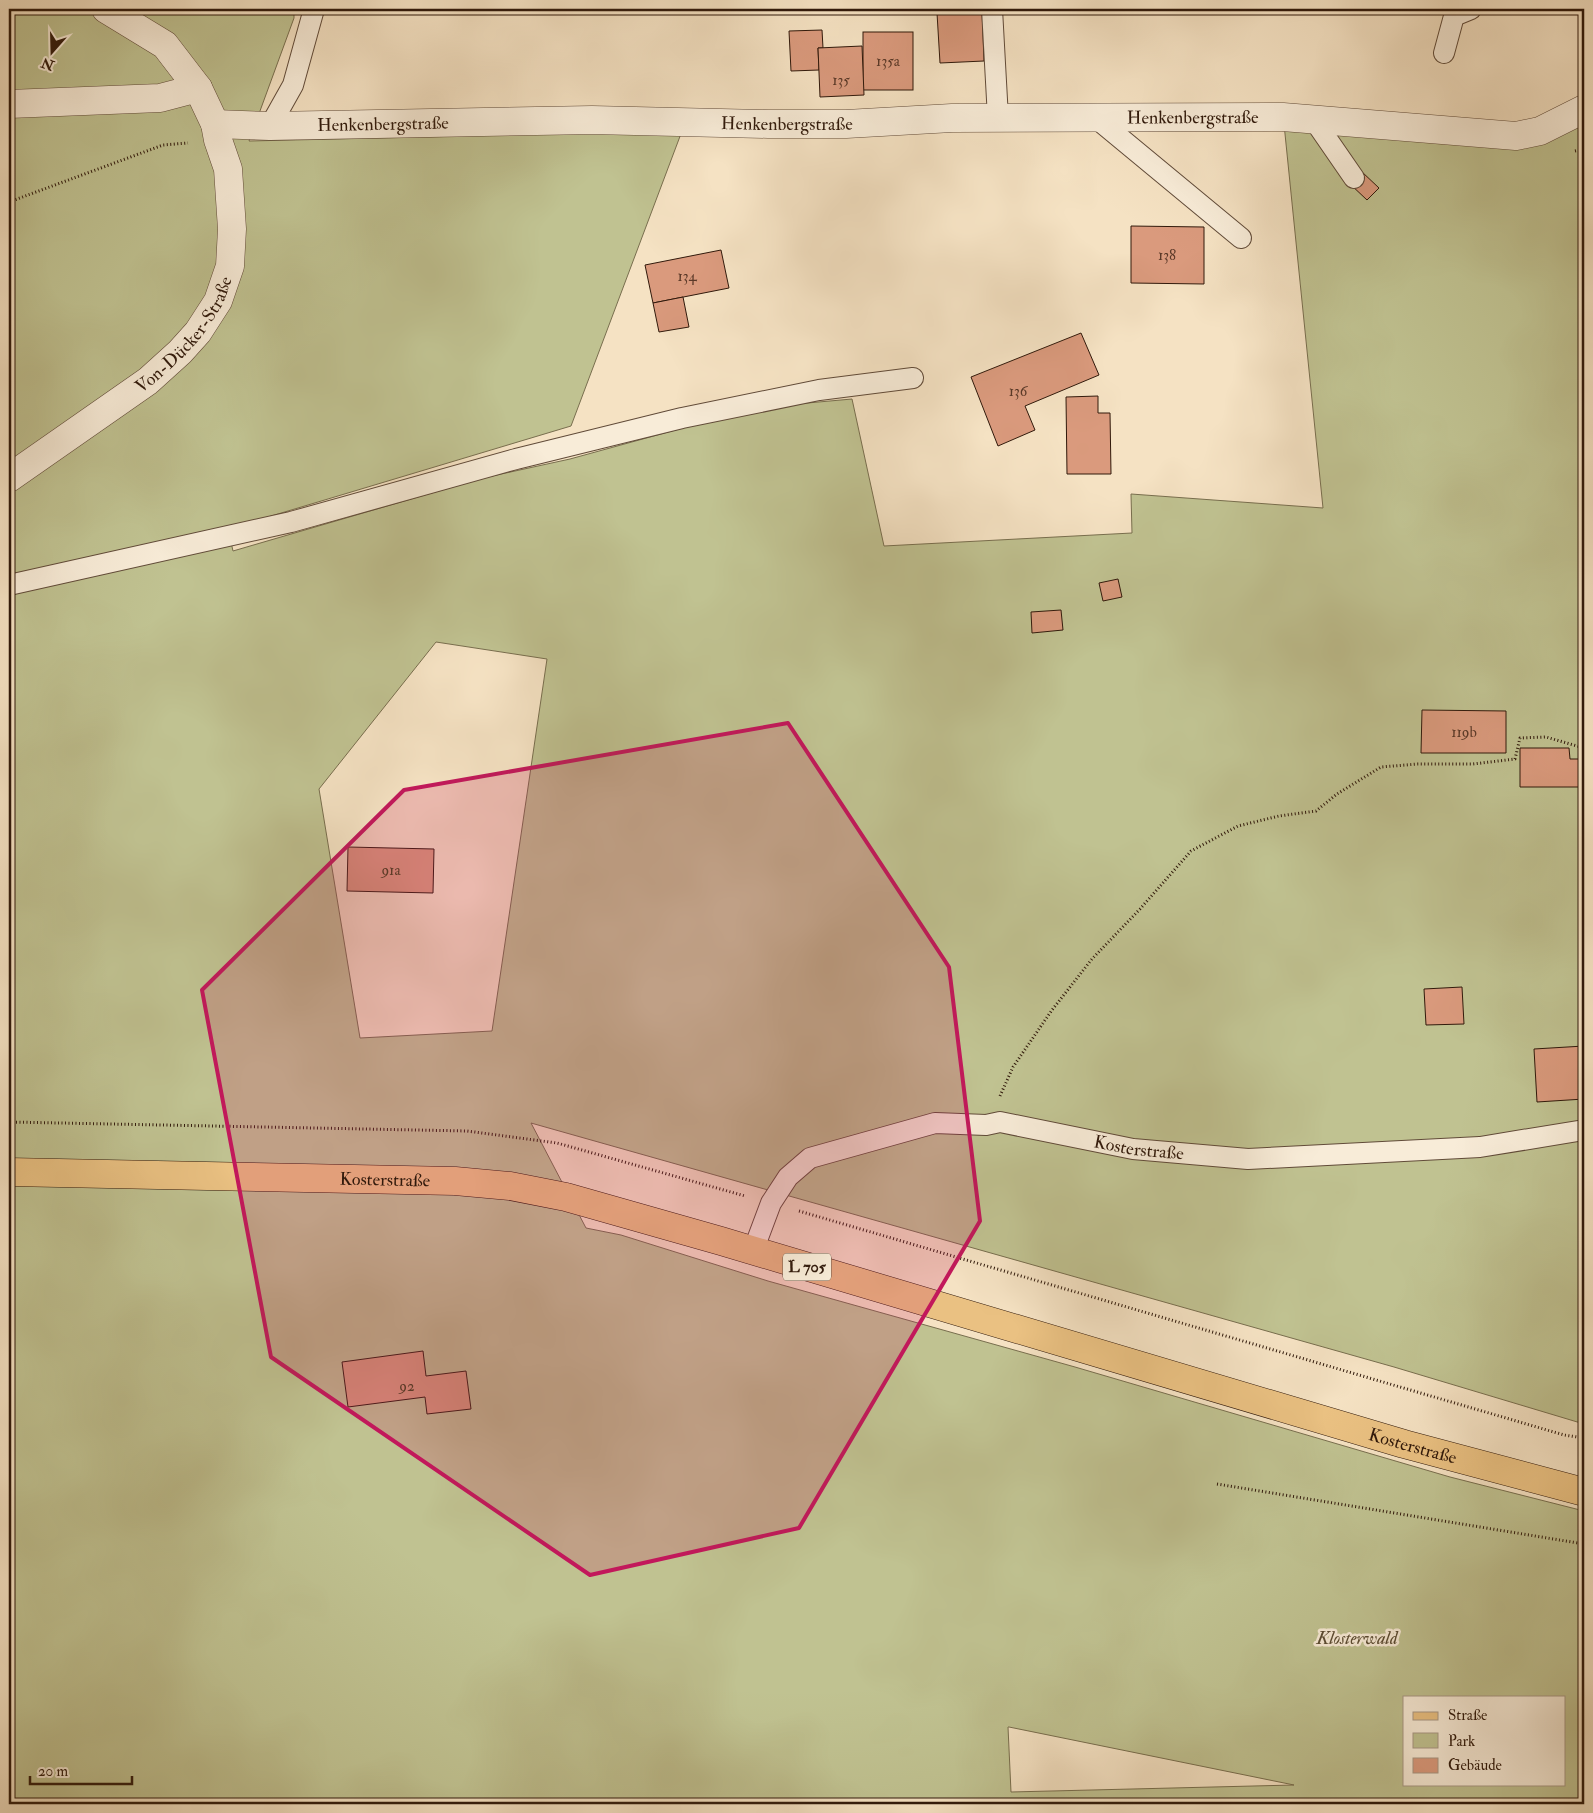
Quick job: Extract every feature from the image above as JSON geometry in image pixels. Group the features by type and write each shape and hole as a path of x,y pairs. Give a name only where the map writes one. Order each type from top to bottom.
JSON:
{"main road":[{"name":"Kosterstraße","path":"9,1172 401,1178 510,1186 566,1197 1394,1441 1584,1492"}],"street":[{"path":"106,9 165,45 198,88 216,132"},
{"path":"9,104 160,98 198,88"},
{"name":"Henkenbergstraße","path":"216,132 270,126 592,120 836,124 952,118 1283,117 1516,136 1540,131 1584,109"},
{"name":"Von-Dücker-Straße","path":"9,478 148,382 198,332 218,300 230,266 232,230 228,169 216,132"}],"lane":[{"path":"270,126 293,85 314,15 314,9"},
{"path":"992,9 998,118"},
{"path":"1444,53 1454,16 1471,9"},
{"path":"1096,118 1241,238"},
{"path":"1314,120 1354,178"},
{"path":"9,585 291,522 516,460 682,418 818,390 913,378"},
{"name":"Kosterstraße","path":"753,1251 771,1203 788,1178 810,1158 935,1123 986,1125 1000,1122 1133,1150 1248,1159 1480,1147 1584,1130"}],"path":[{"path":"9,202 163,144 216,132"},
{"path":"986,1125 1013,1068 1052,1010 1092,959 1191,852 1238,826 1279,816 1316,811 1337,794 1381,768 1418,764 1473,764 1515,759 1520,738 1546,737 1584,748"},
{"path":"1217,1484 1584,1544"}],"highlighted area":[{"path":"788,723 949,967 980,1221 799,1528 590,1575 271,1357 202,990 404,790"}],"green space":[{"name":"Klosterwald","path":"9,9 294,9 294,18 249,141 682,131 571,426 228,529 233,551 483,478 570,459 690,426 774,406 852,399 884,546 1132,533 1131,494 1323,508 1284,124 1476,140 1584,115 1584,1424 1394,1367 531,1123 586,1228 621,1235 768,1281 1075,1367 1450,1477 1584,1511 1584,1804 9,1804","holes":["436,642 547,659 492,1031 360,1038 319,789","1008,1727 1294,1785 1011,1792"]}],"building":[{"path":"982,10 984,61 940,63 937,13"},
{"path":"822,30 823,48 818,48 819,70 791,71 789,31"},
{"path":"863,32 913,32 913,90 863,90"},
{"path":"862,46 864,95 820,97 818,48"},
{"path":"1361,171 1379,188 1367,200 1349,183"},
{"path":"1131,226 1204,227 1204,284 1131,283"},
{"path":"721,250 729,288 653,303 645,265"},
{"path":"683,297 689,327 659,332 653,303"},
{"path":"1081,333 1099,375 1025,406 1035,430 998,446 971,377"},
{"path":"1098,396 1098,413 1110,413 1111,474 1067,474 1066,397"},
{"path":"1118,579 1122,597 1103,601 1099,583"},
{"path":"1061,610 1063,630 1032,633 1031,612"},
{"path":"1422,710 1506,711 1506,753 1421,753"},
{"path":"1520,748 1569,748 1570,759 1584,759 1584,787 1520,787"},
{"path":"348,847 434,849 433,893 347,891"},
{"path":"1462,987 1464,1024 1426,1025 1424,989"},
{"path":"1584,1046 1584,1099 1537,1102 1534,1049"},
{"path":"423,1351 426,1376 466,1371 471,1409 427,1414 425,1397 348,1407 342,1362"}]}
